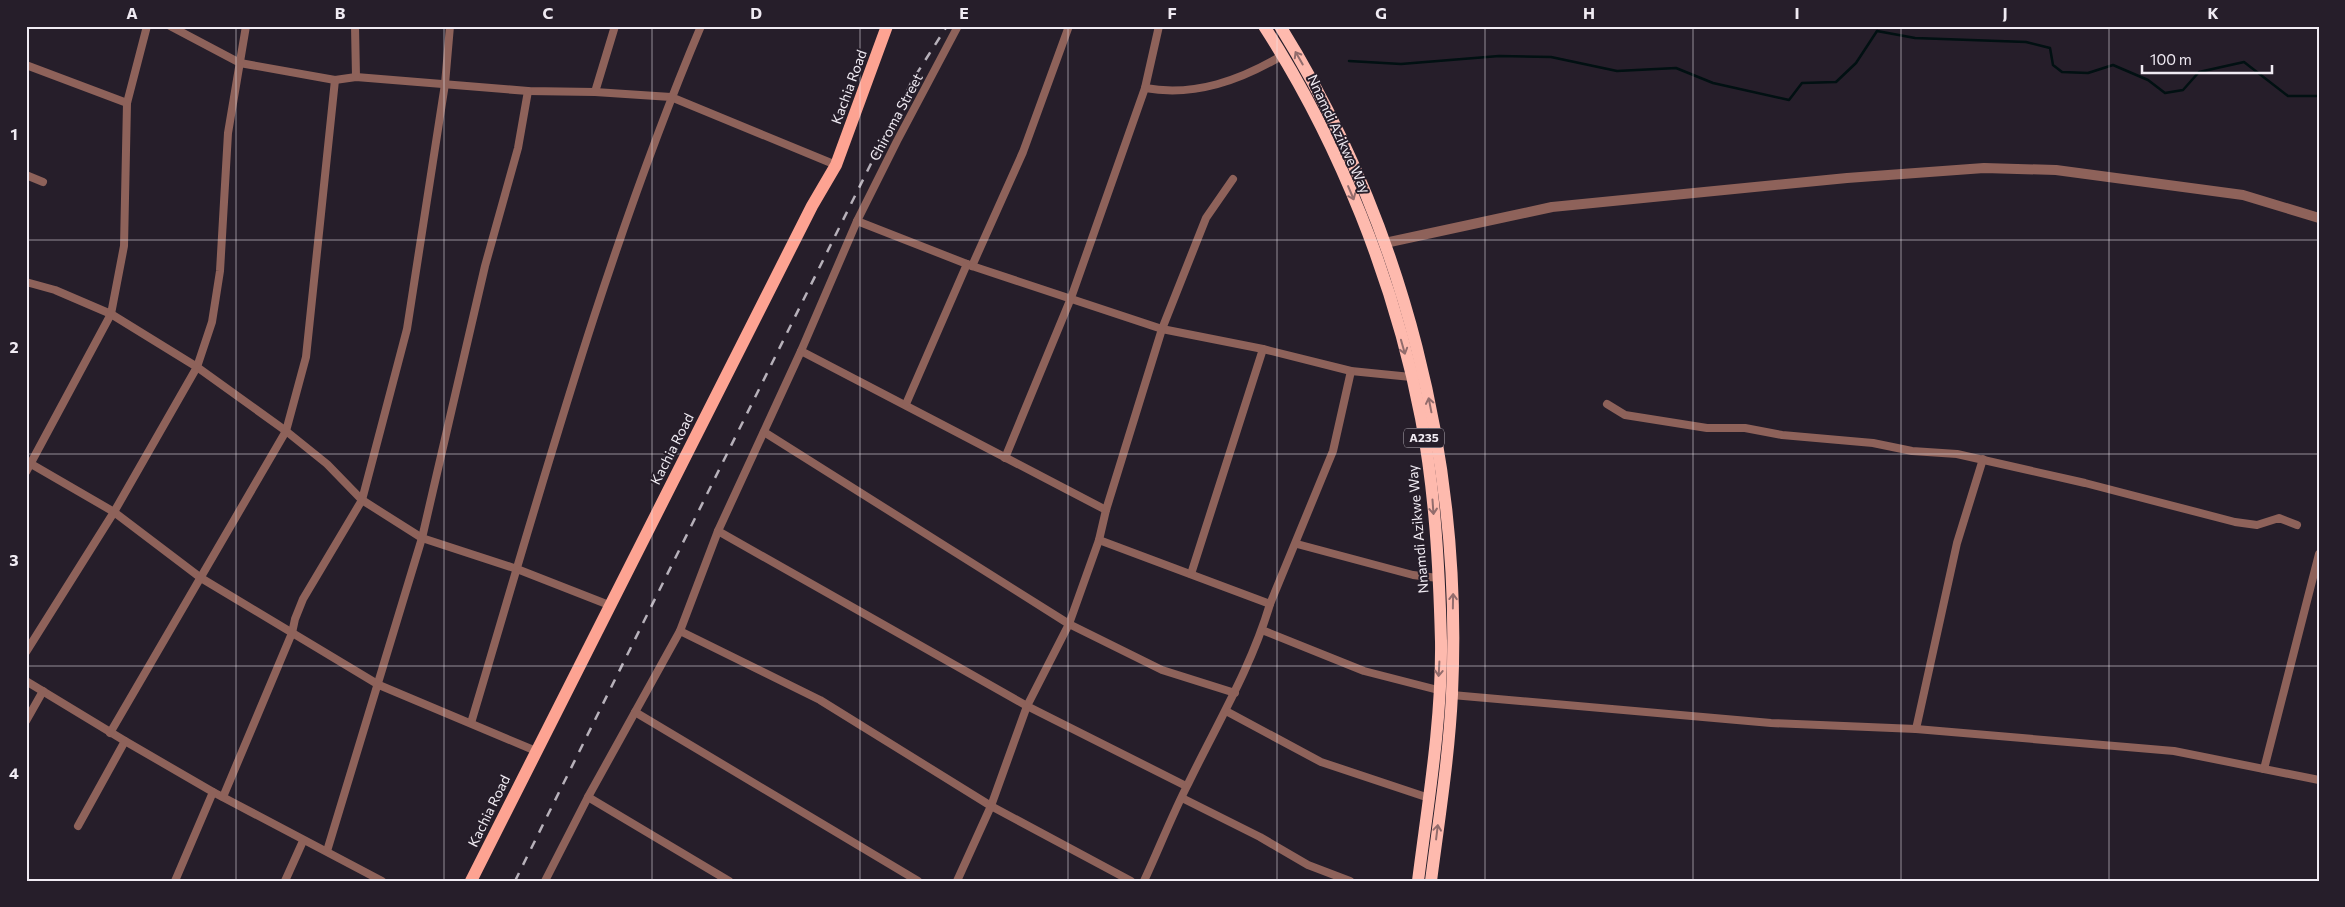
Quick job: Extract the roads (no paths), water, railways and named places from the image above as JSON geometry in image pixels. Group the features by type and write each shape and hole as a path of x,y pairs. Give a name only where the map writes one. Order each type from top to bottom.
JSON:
{"highway":[{"name":"Nnamdi Azikwe Way","path":"1264,26 1283,55 1316,116 1352,194 1381,268 1421,418 1433,495 1441,642 1429,798 1418,881"},
{"name":"Nnamdi Azikwe Way","path":"1280,26 1303,64 1349,154 1385,243 1416,342 1440,456 1453,581 1452,694 1431,881"}],"main road":[{"name":"Kachia Road","path":"472,881 609,605 812,206 836,165 887,26"}],"street":[{"path":"26,472 29,462 111,314 124,246 127,103 147,26"},
{"path":"170,26 240,63 335,80 356,77 528,91 595,92 671,97 836,165"},
{"path":"26,652 114,512 197,368 212,322 220,271 228,133 246,26"},
{"path":"355,26 356,77"},
{"path":"223,797 292,633 295,619 304,599 362,500 407,329 445,84 450,26"},
{"path":"595,92 616,26"},
{"path":"471,723 568,400 671,97 701,26"},
{"name":"Chiroma Street","path":"545,881 588,797 680,631 718,531 801,351 857,221 958,26"},
{"path":"906,404 1023,152 1069,26"},
{"path":"1005,458 1071,298 1145,88 1159,26"},
{"path":"1145,88 1163,91 1193,90 1220,84 1261,67 1283,55"},
{"path":"26,66 127,103"},
{"path":"110,733 286,431 306,358 335,80"},
{"path":"327,851 379,685 422,538 485,266 518,148 528,91"},
{"path":"1385,243 1552,207 1847,178 1984,168 2056,170 2243,195 2319,218"},
{"path":"26,175 43,182"},
{"path":"957,881 991,806 1027,706 1069,624 1099,540 1106,510 1162,329 1206,218 1234,179"},
{"path":"857,221 970,265 1162,329 1263,349 1351,371 1411,377"},
{"path":"26,282 55,290 111,314 197,368 286,431 327,464 362,500 422,538 517,569 609,605"},
{"path":"1192,574 1263,349"},
{"path":"801,351 906,404 1106,510"},
{"path":"1144,881 1186,786 1235,694 1262,630 1270,604 1297,544 1333,451 1351,371"},
{"path":"1607,404 1625,416 1707,428 1745,428 1782,435 1874,443 1912,451 1938,452 1984,459 2235,522 2257,525 2279,518 2297,525"},
{"path":"764,432 1069,624 1162,670 1235,694"},
{"path":"1916,729 1957,543 1984,459"},
{"path":"29,462 114,512 201,578 379,685 536,750"},
{"path":"718,531 1027,706 1186,786"},
{"path":"1099,540 1270,604"},
{"path":"1297,544 1413,575 1438,578"},
{"path":"2264,769 2319,554"},
{"path":"1262,630 1364,671 1438,690"},
{"path":"680,631 820,700 991,806 1131,881"},
{"path":"26,681 110,733 213,792 382,881"},
{"path":"26,721 43,691"},
{"path":"1452,694 1771,723 1916,729 2174,751 2319,780"},
{"path":"635,712 918,881"},
{"path":"1226,712 1321,762 1429,798"},
{"path":"78,826 125,741"},
{"path":"175,881 213,792"},
{"path":"588,797 729,881"},
{"path":"1182,798 1260,837 1308,865 1350,881"},
{"path":"284,881 303,841"}],"waterway":[{"path":"1349,61 1401,64 1499,56 1551,57 1617,71 1676,68 1713,83 1789,100 1802,83 1836,82 1856,63 1877,31 1915,38 2026,42 2050,48 2053,65 2062,72 2088,73 2113,65 2148,80 2165,93 2183,90 2199,72 2244,62 2288,96 2319,96"}],"railway":[{"path":"515,881 912,81 947,26"}]}
